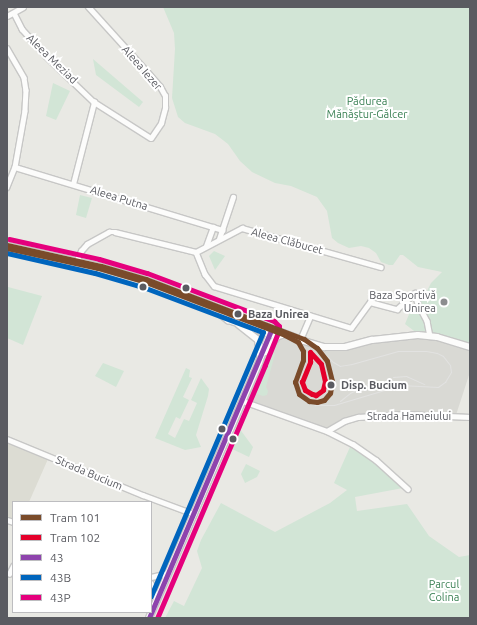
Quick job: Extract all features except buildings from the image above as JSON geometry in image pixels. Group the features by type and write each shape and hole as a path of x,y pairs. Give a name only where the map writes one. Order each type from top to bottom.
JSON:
{"main road":[{"path":"7,246 145,280 207,303 271,331 278,336"},
{"path":"207,303 218,313 234,322 258,340 260,346 259,362"},
{"path":"234,322 286,334 324,347 338,347 379,339 413,336 430,336 470,347"},
{"path":"152,611 243,401 271,331"},
{"path":"259,362 278,336 286,334"}],"street":[{"path":"7,16 22,7"},
{"name":"Aleea Iezer","path":"88,7 160,86 165,96 165,108 161,123 151,138"},
{"name":"Aleea Meziad","path":"14,13 22,29 36,46 94,102 151,138"},
{"path":"7,48 24,78 26,90 25,111 15,167 7,187"},
{"path":"73,184 94,102"},
{"name":"Aleea Putna","path":"15,167 223,230"},
{"path":"219,239 233,198"},
{"path":"206,246 213,227"},
{"name":"Aleea Clăbucet","path":"196,252 242,228 381,267"},
{"path":"76,262 81,251 87,244 109,232 115,232 196,252 205,274 214,286 351,328 370,302 397,309 415,293 418,304 427,321 430,336"},
{"path":"300,340 310,316"},
{"path":"243,401 327,431 364,451 408,489"},
{"name":"Strada Hameiului","path":"327,431 344,421 358,417 404,414 470,417"},
{"name":"Strada Bucium","path":"7,439 135,492 194,514"},
{"path":"152,577 168,573"},
{"path":"152,586 157,600"}],"shaded area":[{"path":"286,334 324,347 418,335 470,347 470,372 456,415 358,417 327,431 243,401 259,362 273,341"},
{"path":"7,441 48,459 29,501 12,501 12,518 7,516"}],"green space":[{"name":"Pădurea Mănăștur-Gălcer","path":"163,7 470,7 470,348 418,334 405,324 412,307 442,272 418,267 403,255 400,255 393,265 389,265 381,262 376,253 369,248 361,246 349,248 338,243 332,238 327,211 317,197 291,186 275,183 252,172 240,161 228,144 215,134 185,123 178,117 172,98 175,49 174,33"},
{"path":"93,59 143,102 139,107 96,75"},
{"path":"53,83 70,91 56,120 46,116"},
{"path":"80,195 92,198 86,218 76,215"},
{"path":"214,251 225,256 215,270 209,256"},
{"path":"8,287 42,296 23,345 7,338"},
{"path":"273,353 275,354 266,387 268,391 267,395 263,396 254,393 258,380"},
{"path":"103,363 124,371 116,387 95,376"},
{"path":"186,368 190,370 189,377 192,378 183,397 189,400 180,419 176,417 168,434 175,438 184,419 189,421 197,403 191,400 201,378 209,389 196,435 201,447 185,450 155,438"},
{"path":"239,428 253,447 249,457 230,448"},
{"name":"Parcul Colina","path":"350,447 375,463 403,488 355,497 357,511 407,504 429,536 459,557 470,555 470,618 165,618 174,601 184,606 202,568 197,551 201,540 221,503 275,532 330,503 347,490 334,483"},
{"path":"246,464 260,471 257,477 245,483 241,474"}],"tram line":[{"name":"101","path":"7,245 101,266 146,279 304,339 317,348 327,361 332,381 330,393 324,400 317,402 309,401 299,394 295,382 303,360 303,351 298,342 285,335 143,281 98,268 7,248"},
{"path":"302,396 315,405 334,405 401,385 438,387 445,382 451,372 450,365 443,356 426,351 398,351 340,366 333,362 316,345 304,339"},
{"name":"102","path":"310,352 321,364 325,381 323,390 316,395 305,390 302,382 310,362 310,352"},
{"path":"393,377 406,376 424,384"},
{"path":"340,401 350,393 368,384"}],"transit line":[{"name":"43P","path":"9,239 99,259 147,273 274,321 279,326 279,330 265,365 157,618"},
{"name":"43","path":"7,246 97,266 145,280 272,328 152,611"},
{"name":"43B","path":"7,253 95,273 143,287 263,332 152,594"},
{"name":"43","path":"149,618 151,613"}],"place":[{"name":"Baza Sportivă Unirea","path":"444,302"},
{"name":"Baza Unirea","path":"238,314"},
{"name":"Disp. Bucium","path":"331,385"}]}
